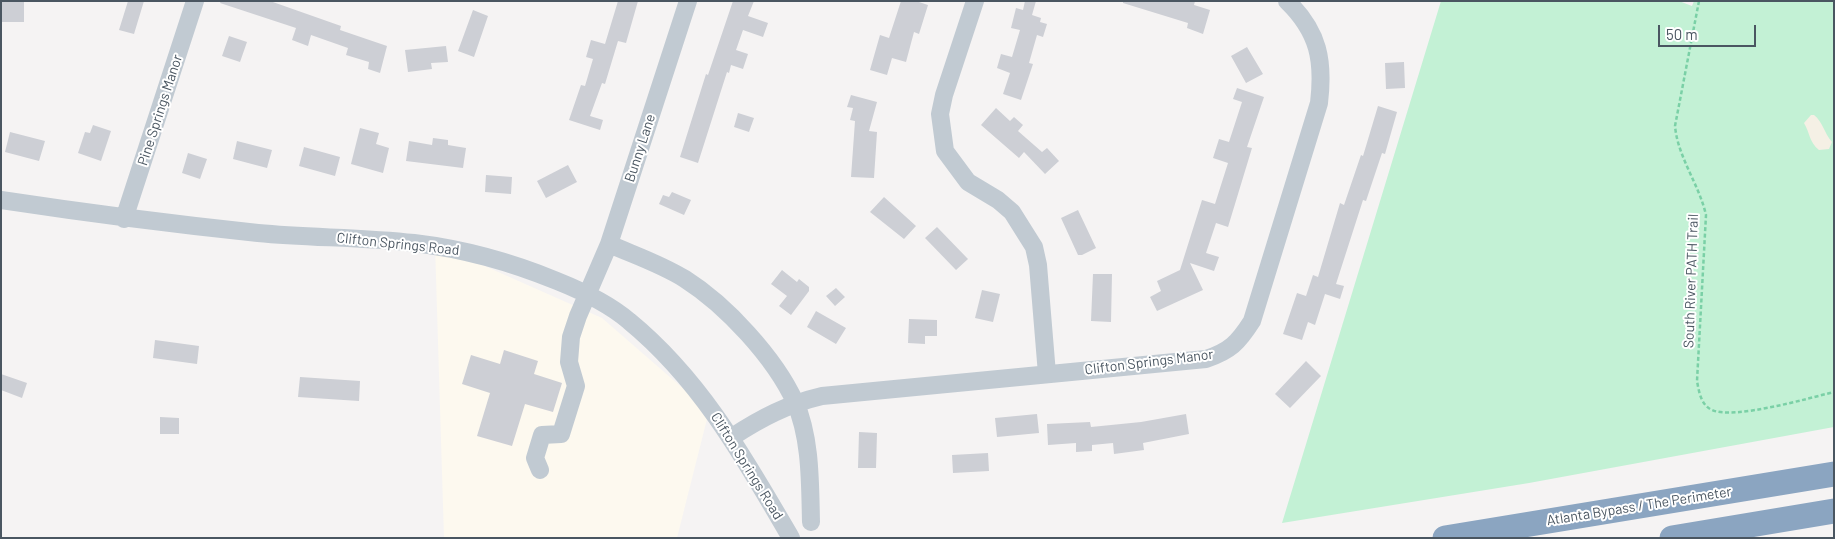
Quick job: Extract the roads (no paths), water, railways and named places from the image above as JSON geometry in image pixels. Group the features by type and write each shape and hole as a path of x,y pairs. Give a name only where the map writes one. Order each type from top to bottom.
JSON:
{"highway":[{"name":"Atlanta Bypass / The Perimeter","path":"1445,538 1834,474"},
{"path":"1672,538 1834,511"}],"street":[{"name":"Pine Springs Manor","path":"124,219 195,1"},
{"name":"Bunny Lane","path":"540,470 535,458 542,435 561,434 576,386 569,362 571,337 608,244 688,1"},
{"path":"975,1 944,95 940,114 941,131 945,151 959,173 968,182 998,200 1012,212 1034,247 1038,265 1047,374"},
{"name":"Clifton Springs Manor","path":"732,437 762,417 796,402 822,396 1206,359 1226,352 1241,338 1252,321 1319,103 1322,78 1320,52 1308,26 1287,1"},
{"name":"Clifton Springs Road","path":"1,200 124,219 261,233 373,240 442,247 470,252 528,269 588,294 628,320 699,391 732,437 791,538"},
{"path":"608,244 657,264 685,279 711,298 746,330 796,402 806,443 811,522"}]}
